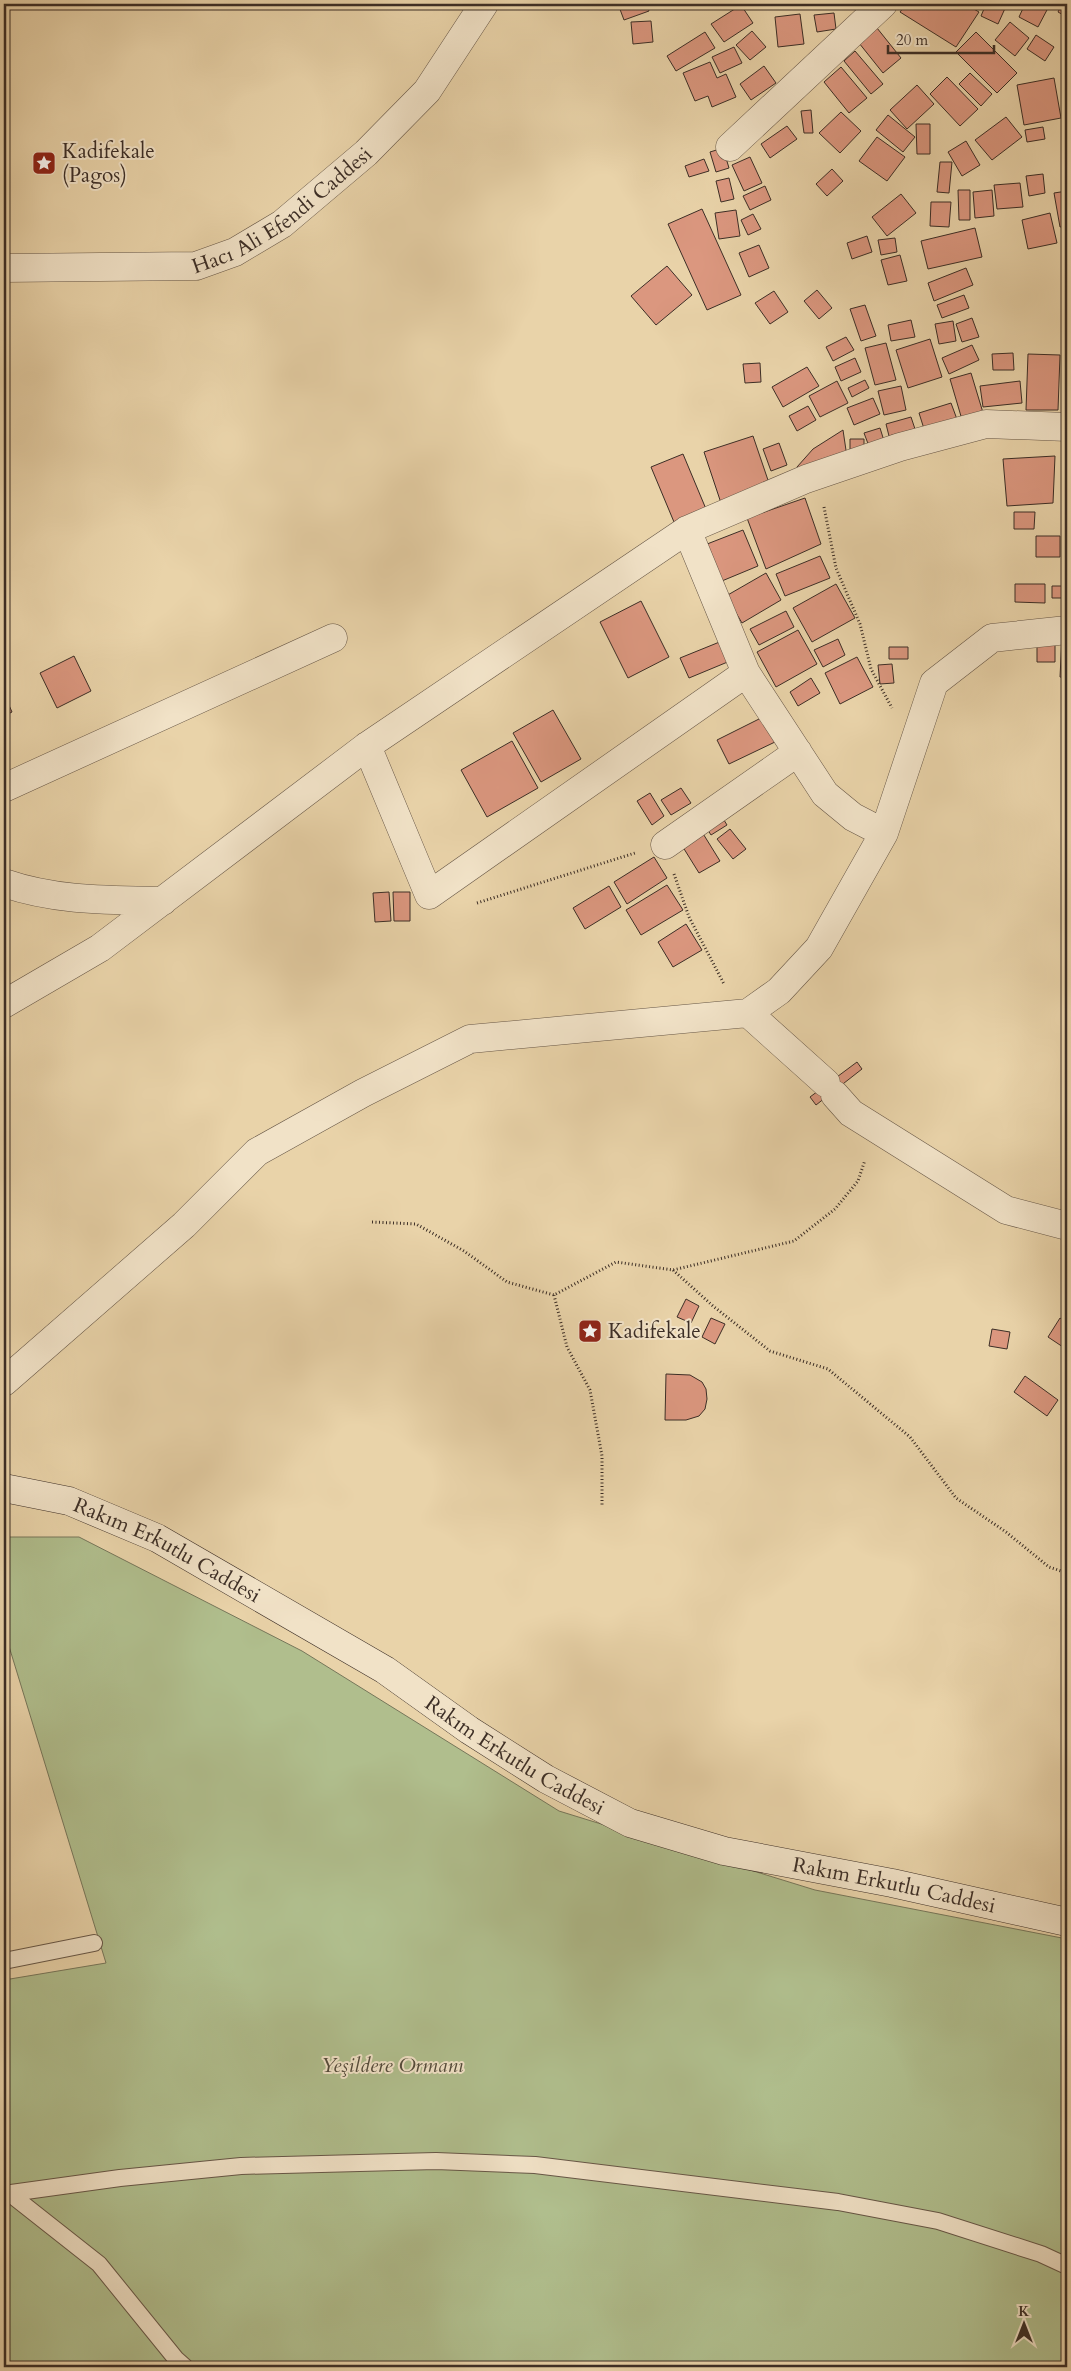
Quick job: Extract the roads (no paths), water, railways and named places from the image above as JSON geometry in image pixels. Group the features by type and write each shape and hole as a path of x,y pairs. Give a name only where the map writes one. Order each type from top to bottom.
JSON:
{"street":[{"name":"Hacı Ali Efendi Caddesi","path":"4,268 196,266 235,252 282,224 366,153 427,91 484,4"},
{"path":"730,147 883,4"},
{"path":"4,1004 100,948 367,746 687,530 817,475 900,447 986,424 1067,427"},
{"path":"687,530 746,672 825,794 853,817 884,833"},
{"path":"4,1382 184,1225 256,1152 363,1093 470,1039 748,1013 779,991 820,948 884,833 934,682 992,638 1067,630"},
{"path":"4,788 333,638"},
{"path":"367,746 429,895 746,672"},
{"path":"665,845 798,752"},
{"path":"4,883 28,891 79,899 163,901"},
{"path":"748,1013 830,1089 852,1113 1006,1210 1067,1226"},
{"name":"Rakım Erkutlu Caddesi","path":"4,1488 69,1501 157,1538 385,1670 469,1730 546,1779 630,1823 724,1851 892,1883 1067,1922"}],"lane":[{"path":"4,1962 94,1943"},
{"path":"7,2194 120,2178 241,2166 436,2161 535,2165 838,2202 956,2227 1041,2254 1067,2266"},
{"path":"7,2194 99,2264 176,2359 185,2367"}],"place":[{"name":"Kadifekale (Pagos)","path":"44,163"},
{"name":"Kadifekale","path":"590,1331"}],"park label":[{"name":"Yeşildere Ormanı","path":"392,2065"}]}
